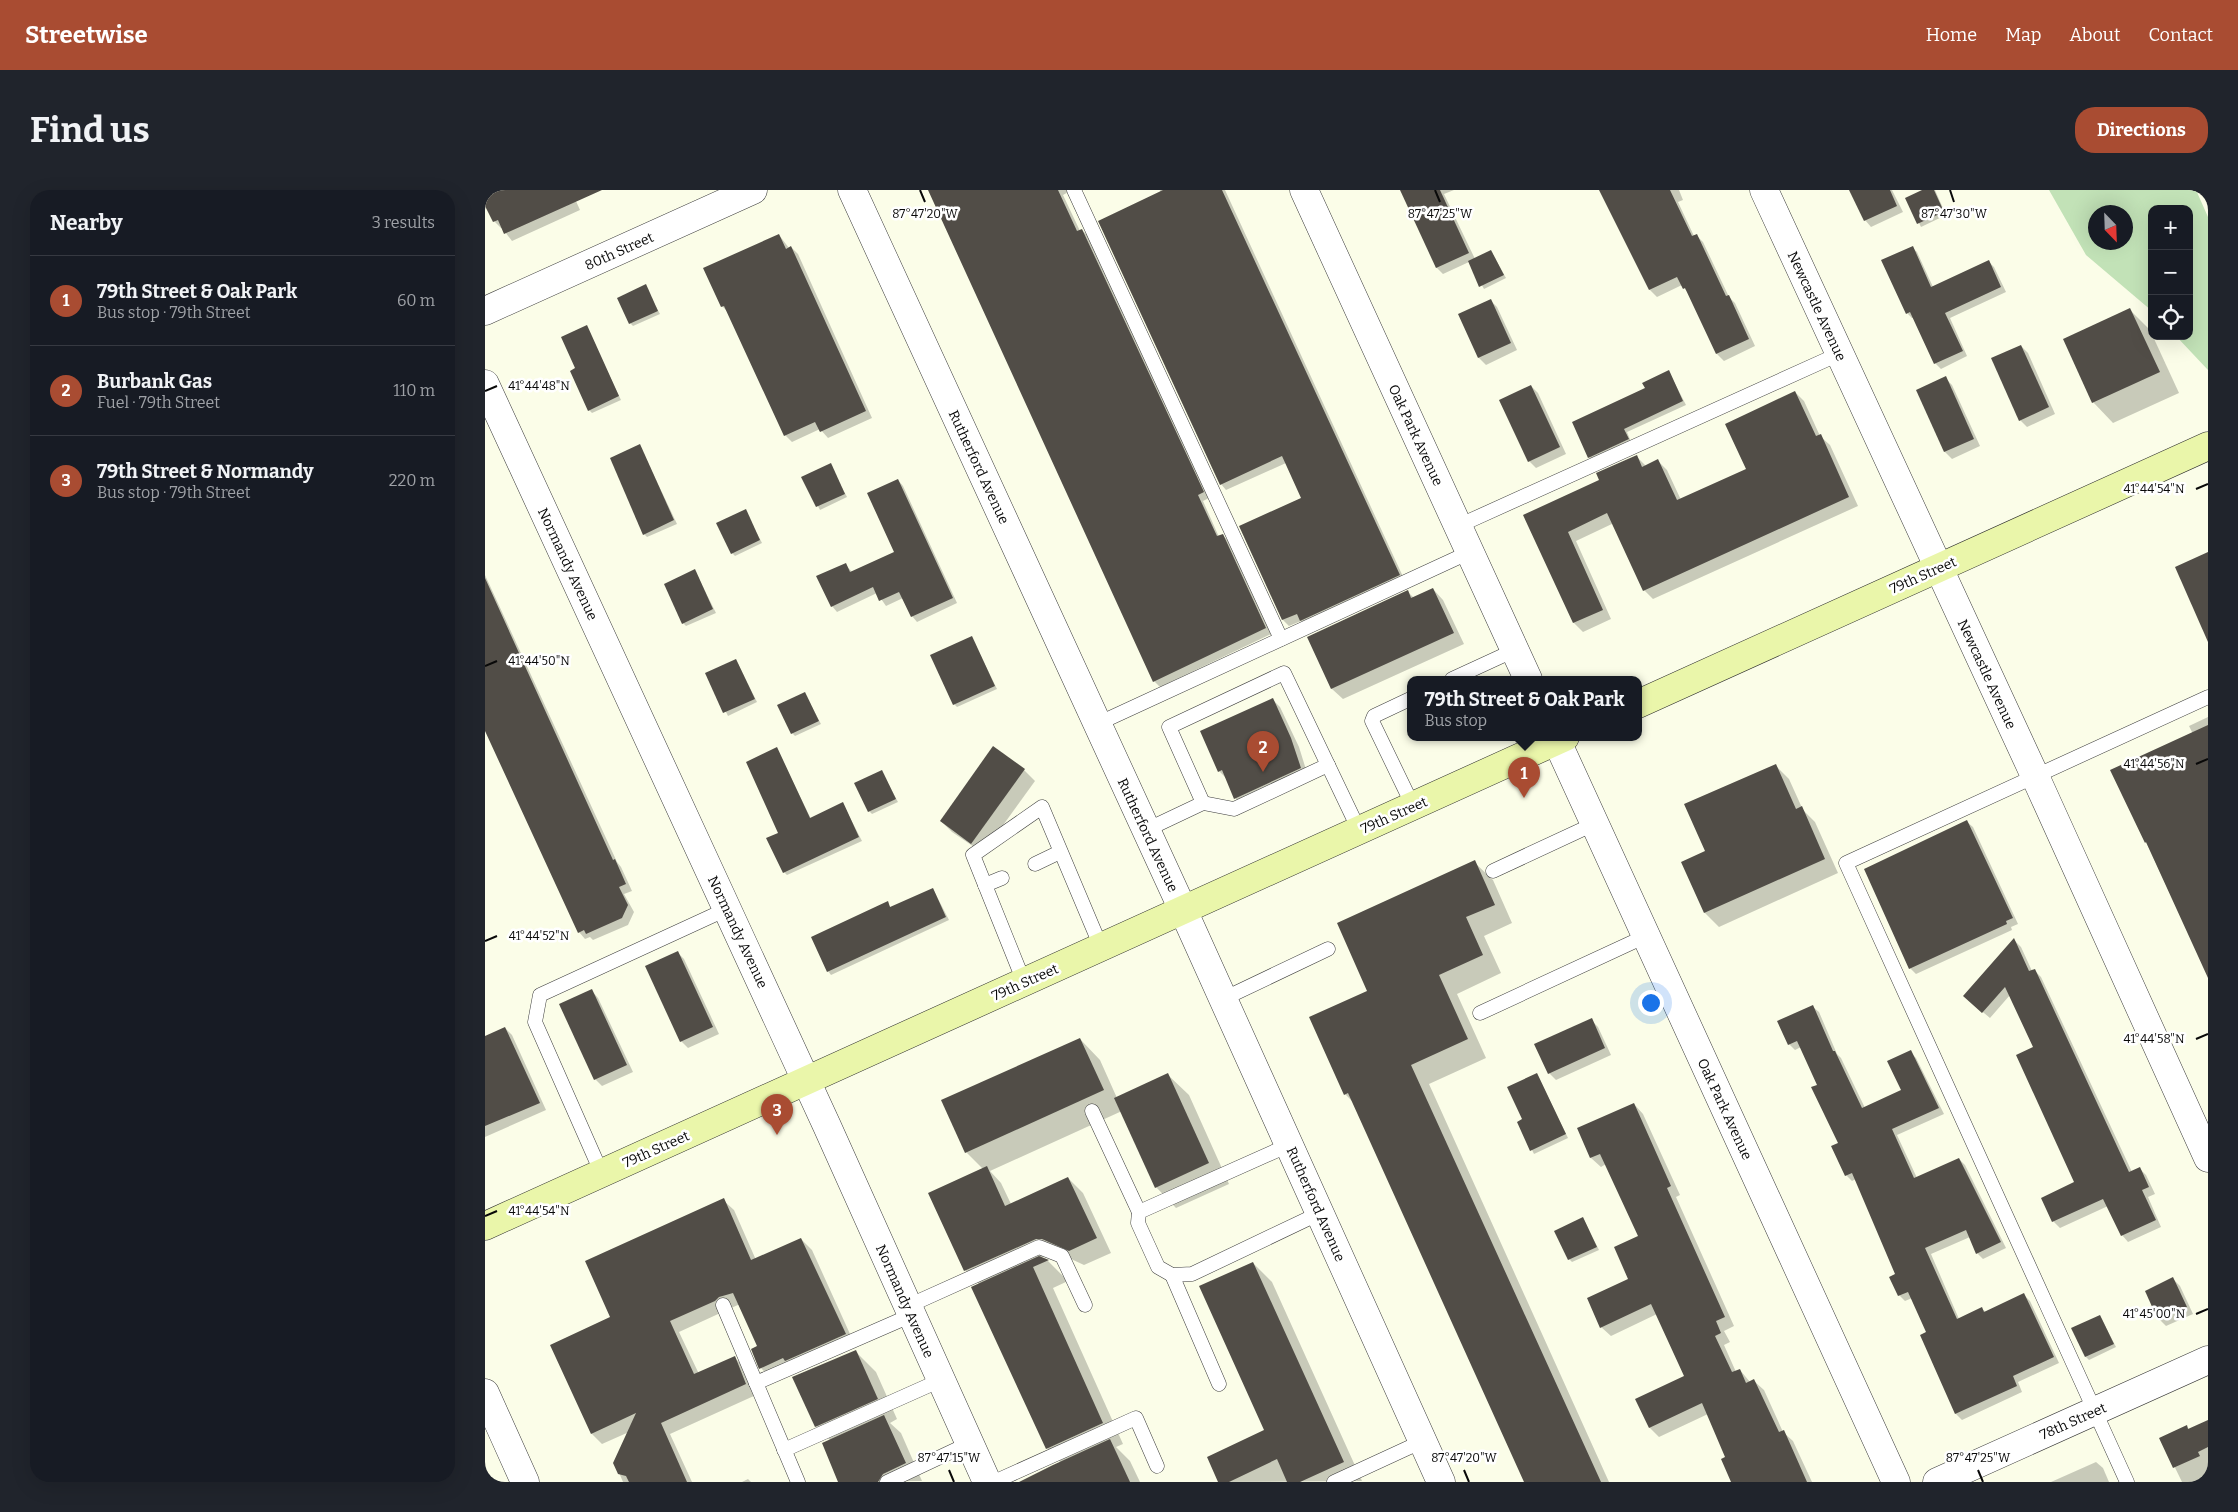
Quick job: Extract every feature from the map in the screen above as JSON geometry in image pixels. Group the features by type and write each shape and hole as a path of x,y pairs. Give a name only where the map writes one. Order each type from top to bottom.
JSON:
{"main road":[{"name":"79th Street","path":"1642,702 2208,446"},
{"name":"79th Street","path":"485,1226 1101,948 1553,741"}],"street":[{"name":"80th Street","path":"485,311 753,190"},
{"name":"Rutherford Avenue","path":"852,190 1183,910 1441,1482"},
{"name":"Oak Park Avenue","path":"1304,190 1527,676"},
{"name":"Newcastle Avenue","path":"1764,190 2035,776 2208,1158"},
{"name":"Normandy Avenue","path":"485,384 806,1081 987,1482"},
{"name":"Oak Park Avenue","path":"1560,741 1595,824 1896,1482"},
{"name":"78th Street","path":"1937,1482 2208,1360"},
{"path":"485,1393 525,1482"}],"lane":[{"path":"1074,190 1281,639"},
{"path":"1458,526 1839,354"},
{"path":"1097,724 1470,552"},
{"path":"1458,676 1515,650"},
{"path":"1203,803 1169,727 1284,674 1359,830"},
{"path":"2127,1482 1846,863 2208,697"},
{"path":"1407,700 1375,716 1372,721 1413,806"},
{"path":"1146,830 1203,803 1234,809 1328,765"},
{"path":"1024,982 973,855 1042,807 1101,948"},
{"path":"1493,871 1595,824"},
{"path":"1035,864 1061,852"},
{"path":"985,885 1002,878"},
{"path":"602,1174 535,1022 540,995 727,909"},
{"path":"1479,1013 1646,936"},
{"path":"1223,999 1328,949"},
{"path":"1092,1111 1139,1212 1138,1223 1159,1267 1172,1275 1191,1274 1320,1213"},
{"path":"1139,1212 1289,1145"},
{"path":"756,1383 1039,1247 1062,1256 1085,1305"},
{"path":"1172,1275 1219,1384"},
{"path":"723,1305 798,1482"},
{"path":"784,1450 941,1380"},
{"path":"994,1482 1136,1418 1157,1466"},
{"path":"1334,1482 1423,1441"},
{"path":"887,1482 970,1444"}],"green space":[{"path":"2049,190 2196,190 2208,217 2208,370 2180,340 2193,340 2193,205 2148,205 2148,308 2086,255"}],"building":[{"path":"485,190 602,190 504,234 498,220 493,222 485,206"},
{"path":"928,190 1058,190 1077,231 1082,229 1204,492 1198,495 1217,536 1223,534 1266,628 1153,682"},
{"path":"1163,190 1222,190 1400,575 1300,621 1297,614 1282,620 1239,526 1301,498 1282,456 1220,485 1098,221"},
{"path":"1400,190 1440,190 1469,253 1436,268"},
{"path":"1599,190 1670,190 1692,236 1697,234 1726,296 1729,295 1749,339 1716,354 1685,288 1683,289 1677,277 1649,290"},
{"path":"1849,190 1890,190 1897,206 1864,221"},
{"path":"1922,190 1934,190 1944,212 1917,224 1905,198"},
{"path":"779,234 786,249 791,246 866,411 820,432 815,422 784,436 724,306 721,307 703,268"},
{"path":"1913,246 1931,287 1989,260 2001,287 1945,313 1963,351 1934,364 1910,312 1906,314 1881,260"},
{"path":"1491,250 1504,275 1479,287 1468,261"},
{"path":"646,284 658,311 629,324 617,298"},
{"path":"1491,299 1511,343 1478,358 1458,314"},
{"path":"2130,308 2160,372 2092,403 2063,339"},
{"path":"587,325 619,396 588,411 570,371 575,368 561,337"},
{"path":"2021,345 2049,407 2019,421 1991,358"},
{"path":"1669,370 1683,401 1624,429 1629,439 1588,458 1572,422 1645,388 1642,383"},
{"path":"1946,376 1974,439 1944,452 1916,390"},
{"path":"1531,385 1560,447 1528,462 1499,400"},
{"path":"1795,391 1816,436 1821,434 1849,497 1643,591 1607,513 1568,532 1603,610 1573,623 1523,515 1599,480 1596,473 1637,455 1642,467 1658,459 1677,500 1746,469 1725,424"},
{"path":"640,444 674,520 643,535 610,458"},
{"path":"831,463 845,494 816,507 801,477"},
{"path":"898,479 953,598 911,617 899,592 879,601 873,587 831,607 816,576 846,563 850,572 894,552 867,493"},
{"path":"746,509 760,540 731,554 716,523"},
{"path":"2208,552 2208,642 2175,567"},
{"path":"695,569 713,609 682,624 664,584"},
{"path":"485,578 613,860 615,859 626,884 619,887 628,905 622,918 586,934 584,930 578,933 485,731"},
{"path":"1433,588 1454,633 1331,689 1307,637 1408,590 1411,598"},
{"path":"972,636 995,686 953,705 930,655"},
{"path":"736,659 755,699 723,713 705,673"},
{"path":"805,692 819,721 791,734 777,705"},
{"path":"1273,698 1291,738 1301,768 1234,799 1222,770 1218,772 1200,731"},
{"path":"2208,725 2208,978 2146,842 2110,770"},
{"path":"993,746 1025,769 971,844 940,821"},
{"path":"777,747 810,818 843,802 859,837 783,873 766,838 778,833 746,762"},
{"path":"1776,764 1796,809 1802,806 1825,859 1704,913 1681,862 1705,851 1684,804"},
{"path":"882,770 896,799 868,812 854,783"},
{"path":"1967,820 2013,918 2006,921 2007,924 1909,969 1864,869"},
{"path":"1475,860 1495,905 1466,917 1483,955 1439,975 1468,1039 1411,1065 1601,1482 1524,1482 1348,1093 1344,1095 1309,1017 1367,991 1337,923"},
{"path":"933,888 946,917 827,972 811,937 888,901 890,907"},
{"path":"2014,938 2029,971 2035,969 2129,1172 2140,1167 2149,1187 2142,1190 2156,1220 2121,1236 2103,1199 2052,1222 2041,1198 2074,1182 2016,1055 2033,1047 2005,987 1982,1013 1963,996"},
{"path":"678,951 713,1027 680,1042 645,966"},
{"path":"592,989 627,1065 594,1080 559,1004"},
{"path":"1813,1005 1833,1051 1835,1051 1862,1108 1901,1090 1887,1061 1911,1050 1939,1108 1892,1129 1914,1178 1959,1158 2001,1242 1976,1254 1966,1230 1925,1248 1957,1319 1982,1307 1984,1312 2024,1293 2054,1357 2013,1376 2017,1386 1955,1414 1920,1335 1926,1332 1908,1292 1898,1296 1889,1277 1895,1274 1852,1173 1845,1176 1831,1146 1838,1143 1811,1087 1817,1085 1797,1041 1788,1045 1777,1021"},
{"path":"1592,1018 1605,1048 1548,1074 1534,1044"},
{"path":"505,1027 540,1103 485,1126 485,1036"},
{"path":"1080,1038 1104,1090 965,1153 941,1100"},
{"path":"1168,1073 1209,1163 1155,1188 1114,1098"},
{"path":"1537,1073 1566,1134 1530,1151 1517,1122 1522,1119 1507,1087"},
{"path":"1634,1103 1671,1186 1667,1188 1725,1317 1716,1321 1721,1333 1715,1336 1732,1372 1740,1369 1746,1383 1754,1379 1779,1432 1784,1430 1807,1482 1731,1482 1721,1459 1725,1457 1702,1403 1649,1428 1635,1399 1684,1376 1651,1304 1600,1328 1587,1298 1628,1279 1614,1247 1638,1236 1600,1154 1590,1158 1577,1128"},
{"path":"987,1166 1005,1206 1068,1177 1097,1238 1069,1251 1042,1239 1036,1239 964,1271 928,1193"},
{"path":"724,1198 751,1260 801,1238 846,1334 785,1361 783,1358 759,1369 751,1349 757,1346 733,1293 719,1297 715,1301 670,1321 694,1374 735,1356 746,1384 661,1423 687,1482 629,1482 626,1476 618,1474 613,1463 636,1413 591,1434 550,1345 610,1317 585,1261"},
{"path":"1583,1217 1597,1247 1568,1260 1554,1231"},
{"path":"1039,1256 1049,1260 1033,1267 1103,1423 1046,1449 971,1287"},
{"path":"1253,1262 1344,1462 1300,1482 1287,1482 1277,1459 1229,1482 1218,1482 1207,1457 1264,1430 1199,1286"},
{"path":"2173,1277 2187,1307 2158,1320 2145,1291"},
{"path":"2100,1315 2114,1344 2085,1357 2071,1328"},
{"path":"856,1350 878,1399 815,1427 792,1377"},
{"path":"884,1415 906,1463 883,1474 878,1482 838,1482 822,1443"},
{"path":"2208,1420 2208,1447 2198,1452 2200,1456 2173,1468 2159,1438 2187,1425 2188,1429"},
{"path":"1110,1439 1130,1482 1019,1482 1053,1465"}],"place":[{"name":"Burbank Gas","path":"1263,772"},
{"name":"79th Street & Oak Park","path":"1524,798"},
{"name":"79th Street & Normandy","path":"777,1135"}]}
